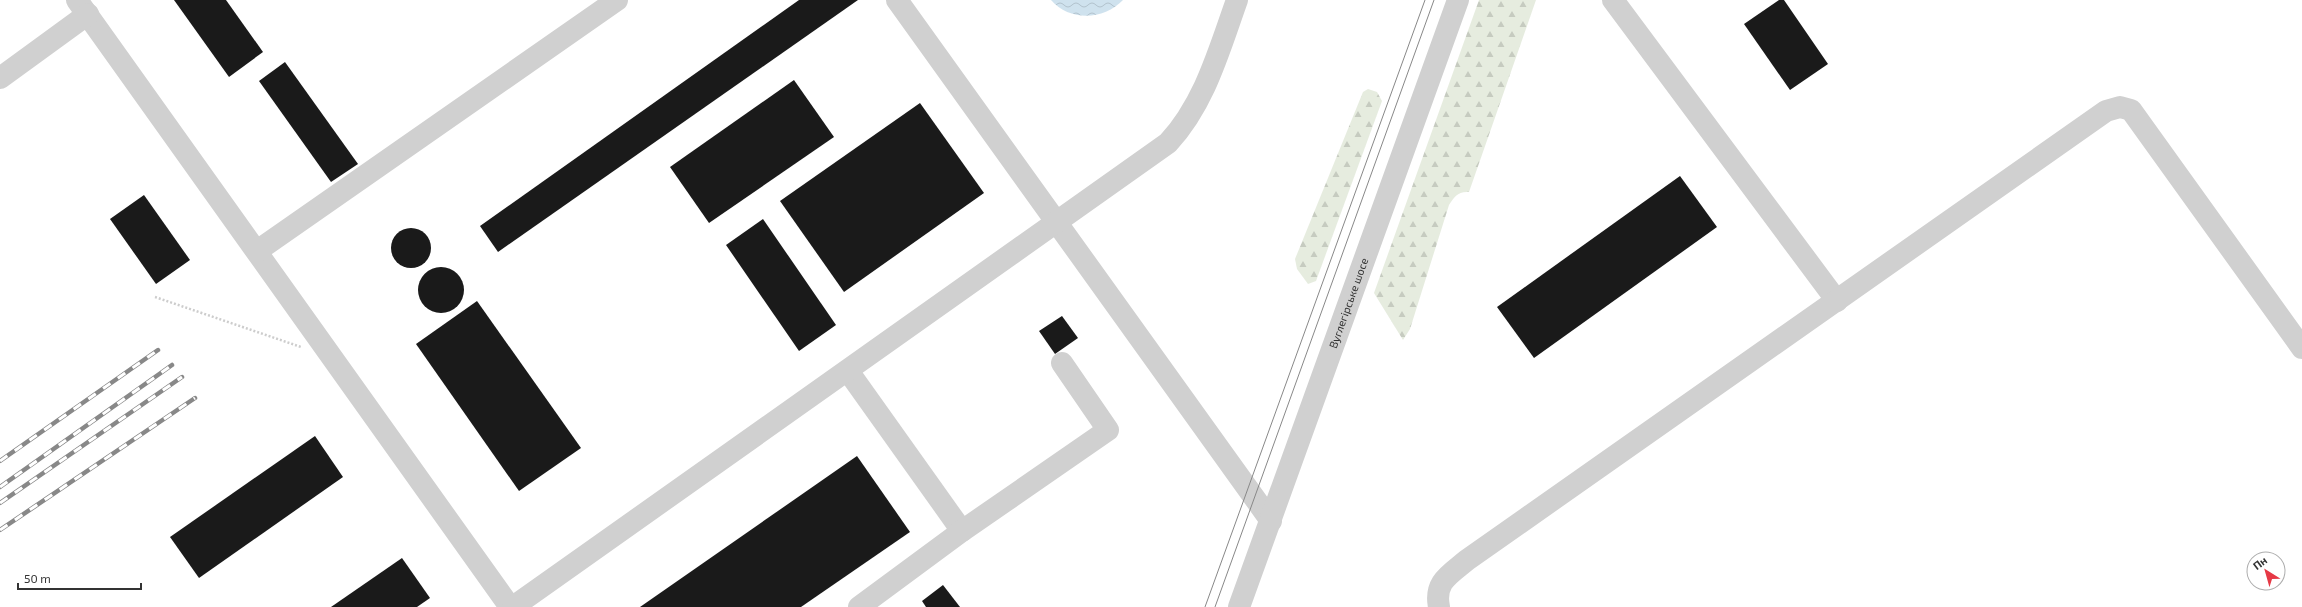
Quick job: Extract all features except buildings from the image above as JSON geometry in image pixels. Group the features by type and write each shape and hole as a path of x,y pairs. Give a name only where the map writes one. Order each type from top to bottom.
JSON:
{"street":[{"path":"257,251 617,0"},
{"path":"897,0 1271,520"},
{"path":"514,607 1058,223 1168,143 1189,117 1210,74 1236,0"},
{"name":"Вуглегірське шосе","path":"1239,607 1458,0"},
{"path":"1612,0 1837,301"},
{"path":"0,78 82,7 510,607"},
{"path":"1439,607 1437,595 1440,584 1467,560 2106,111 2120,107 2131,110 2302,348"},
{"path":"859,607 962,531 1108,430 1062,362"},
{"path":"848,371 962,531"}],"path":[{"path":"156,297 301,347"}],"green space":[{"path":"1479,0 1536,0 1469,192 1462,192 1457,195 1449,205 1410,329 1403,340 1374,293"},
{"path":"1368,89 1377,92 1382,101 1316,281 1308,284 1297,269 1295,259 1363,92"}],"water":[{"path":"1051,0 1123,0 1106,12 1087,16 1068,12"}],"tram line":[{"path":"1205,607 1425,0"},
{"path":"1215,607 1434,0"}],"railway":[{"path":"0,461 158,350"},
{"path":"0,487 172,365"},
{"path":"0,503 182,377"},
{"path":"0,530 195,398"}]}
